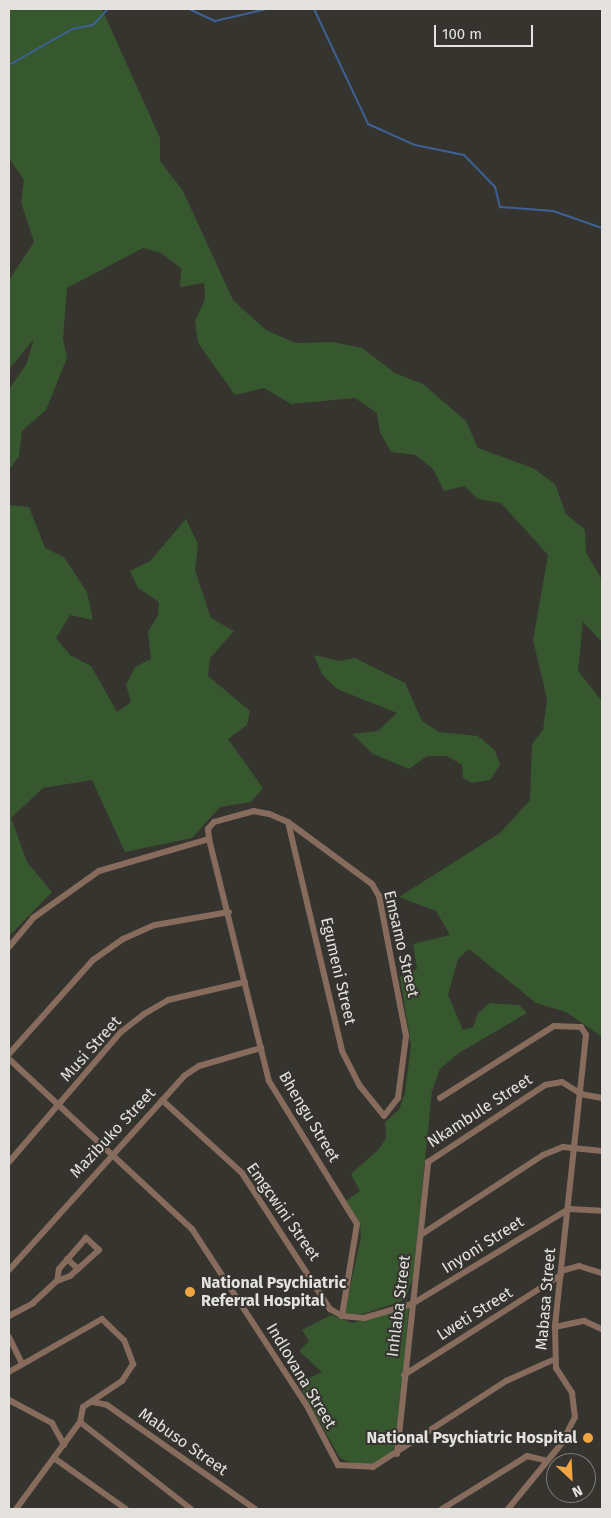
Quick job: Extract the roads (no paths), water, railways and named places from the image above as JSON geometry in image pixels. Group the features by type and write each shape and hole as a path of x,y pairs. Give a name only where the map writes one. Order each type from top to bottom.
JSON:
{"street":[{"name":"Emsamo Street","path":"209,839 208,829 214,822 232,815 254,811 288,822 372,884 379,896 406,1036 398,1098 384,1116"},
{"name":"Egumeni Street","path":"288,822 342,1051 360,1086 384,1116"},
{"name":"Bhengu Street","path":"209,839 229,912 269,1082 357,1224 342,1316"},
{"path":"9,947 33,918 99,871 209,839"},
{"path":"9,1054 93,960 123,939 155,925 229,912"},
{"name":"Musi Street","path":"9,1162 59,1107 121,1032 144,1014 168,1000 245,982"},
{"name":"Mabasa Street","path":"440,1098 527,1041 554,1026 567,1024 581,1027 586,1035 576,1148 555,1327 554,1359 572,1393 575,1417 562,1443 545,1460 508,1509"},
{"name":"Mazibuko Street","path":"9,1270 111,1154 162,1100 199,1066 261,1048"},
{"name":"Indlovana Street","path":"9,1059 192,1229 302,1398 338,1465 363,1470 397,1454 506,1382 554,1359"},
{"name":"Nkambule Street","path":"428,1162 545,1085 562,1082 581,1094 602,1098"},
{"name":"Emgcwini Street","path":"162,1100 242,1173 330,1309 342,1316"},
{"path":"422,1234 543,1155 563,1147 602,1151"},
{"name":"Inhlaba Street","path":"397,1454 412,1304 422,1234 428,1162"},
{"path":"569,1209 602,1211"},
{"name":"Inyoni Street","path":"412,1304 569,1209"},
{"path":"9,1316 33,1303 56,1281 78,1269 99,1250 86,1238 67,1259 56,1281"},
{"path":"67,1259 78,1269"},
{"path":"561,1273 579,1266 602,1273"},
{"name":"Lweti Street","path":"404,1375 561,1273"},
{"path":"342,1316 364,1318 412,1304"},
{"path":"9,1372 21,1362 102,1320 111,1325 134,1364 122,1381 84,1407 80,1422 16,1509"},
{"path":"555,1327 584,1321 602,1329"},
{"path":"9,1337 21,1362"},
{"path":"9,1400 52,1423 64,1445"},
{"name":"Mabuso Street","path":"93,1402 106,1405 256,1509"},
{"path":"80,1422 191,1509"},
{"path":"442,1509 527,1456 545,1460"},
{"path":"54,1458 126,1509"},
{"path":"504,1509 513,1503"}],"waterway":[{"path":"9,65 72,29 93,25 108,9"},
{"path":"189,9 215,21 267,9"},
{"path":"314,9 368,124 415,145 464,155 495,187 500,207 553,211 602,228"}],"place":[{"name":"National Psychiatric Referral Hospital","path":"190,1292"},
{"name":"National Psychiatric Hospital","path":"588,1438"}]}
